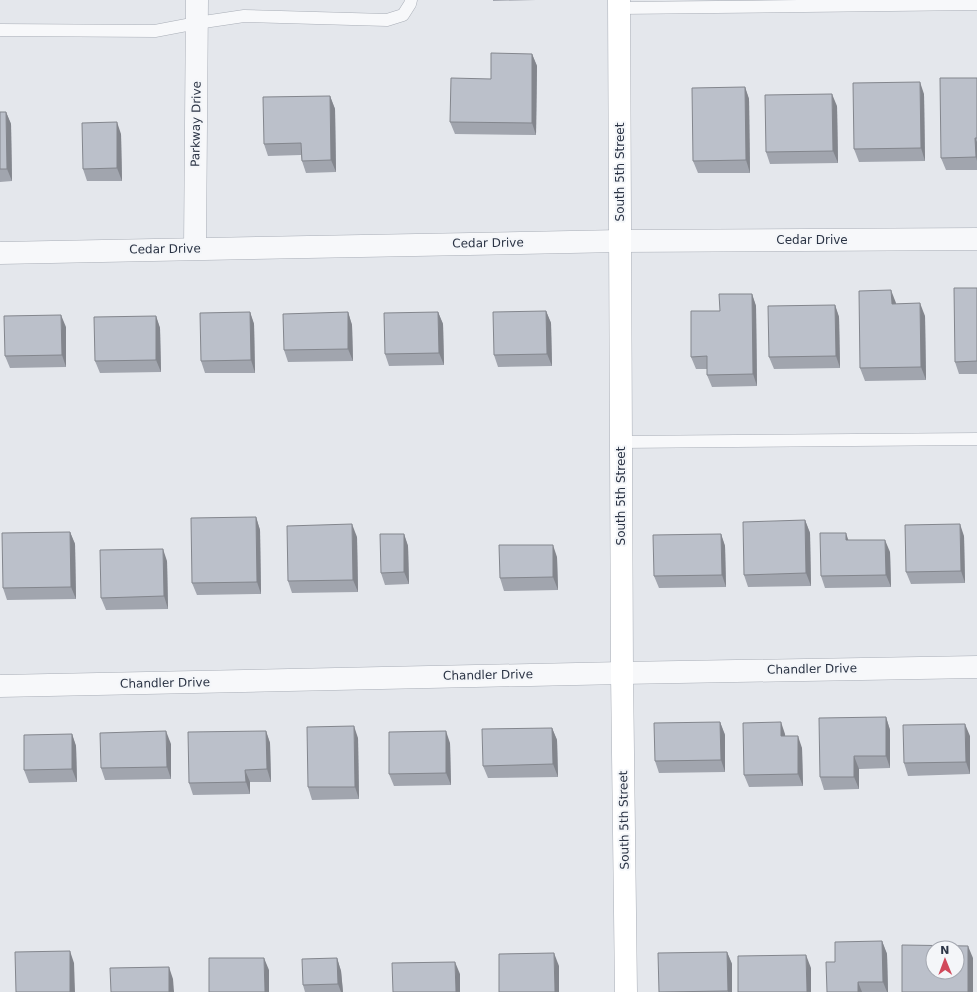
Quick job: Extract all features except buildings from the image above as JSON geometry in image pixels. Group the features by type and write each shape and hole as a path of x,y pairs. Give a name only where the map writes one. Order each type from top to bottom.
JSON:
{"street":[{"name":"Parkway Drive","path":"195,248 197,0"},
{"name":"South 5th Street","path":"619,4 622,672 626,992"},
{"name":"Cedar Drive","path":"0,252 620,241 977,239"},
{"name":"Chandler Drive","path":"0,686 622,672 977,666"}],"lane":[{"path":"0,30 155,31 244,16 387,20 403,15 411,0"},
{"path":"619,4 977,4"},
{"path":"621,442 977,439"}]}
